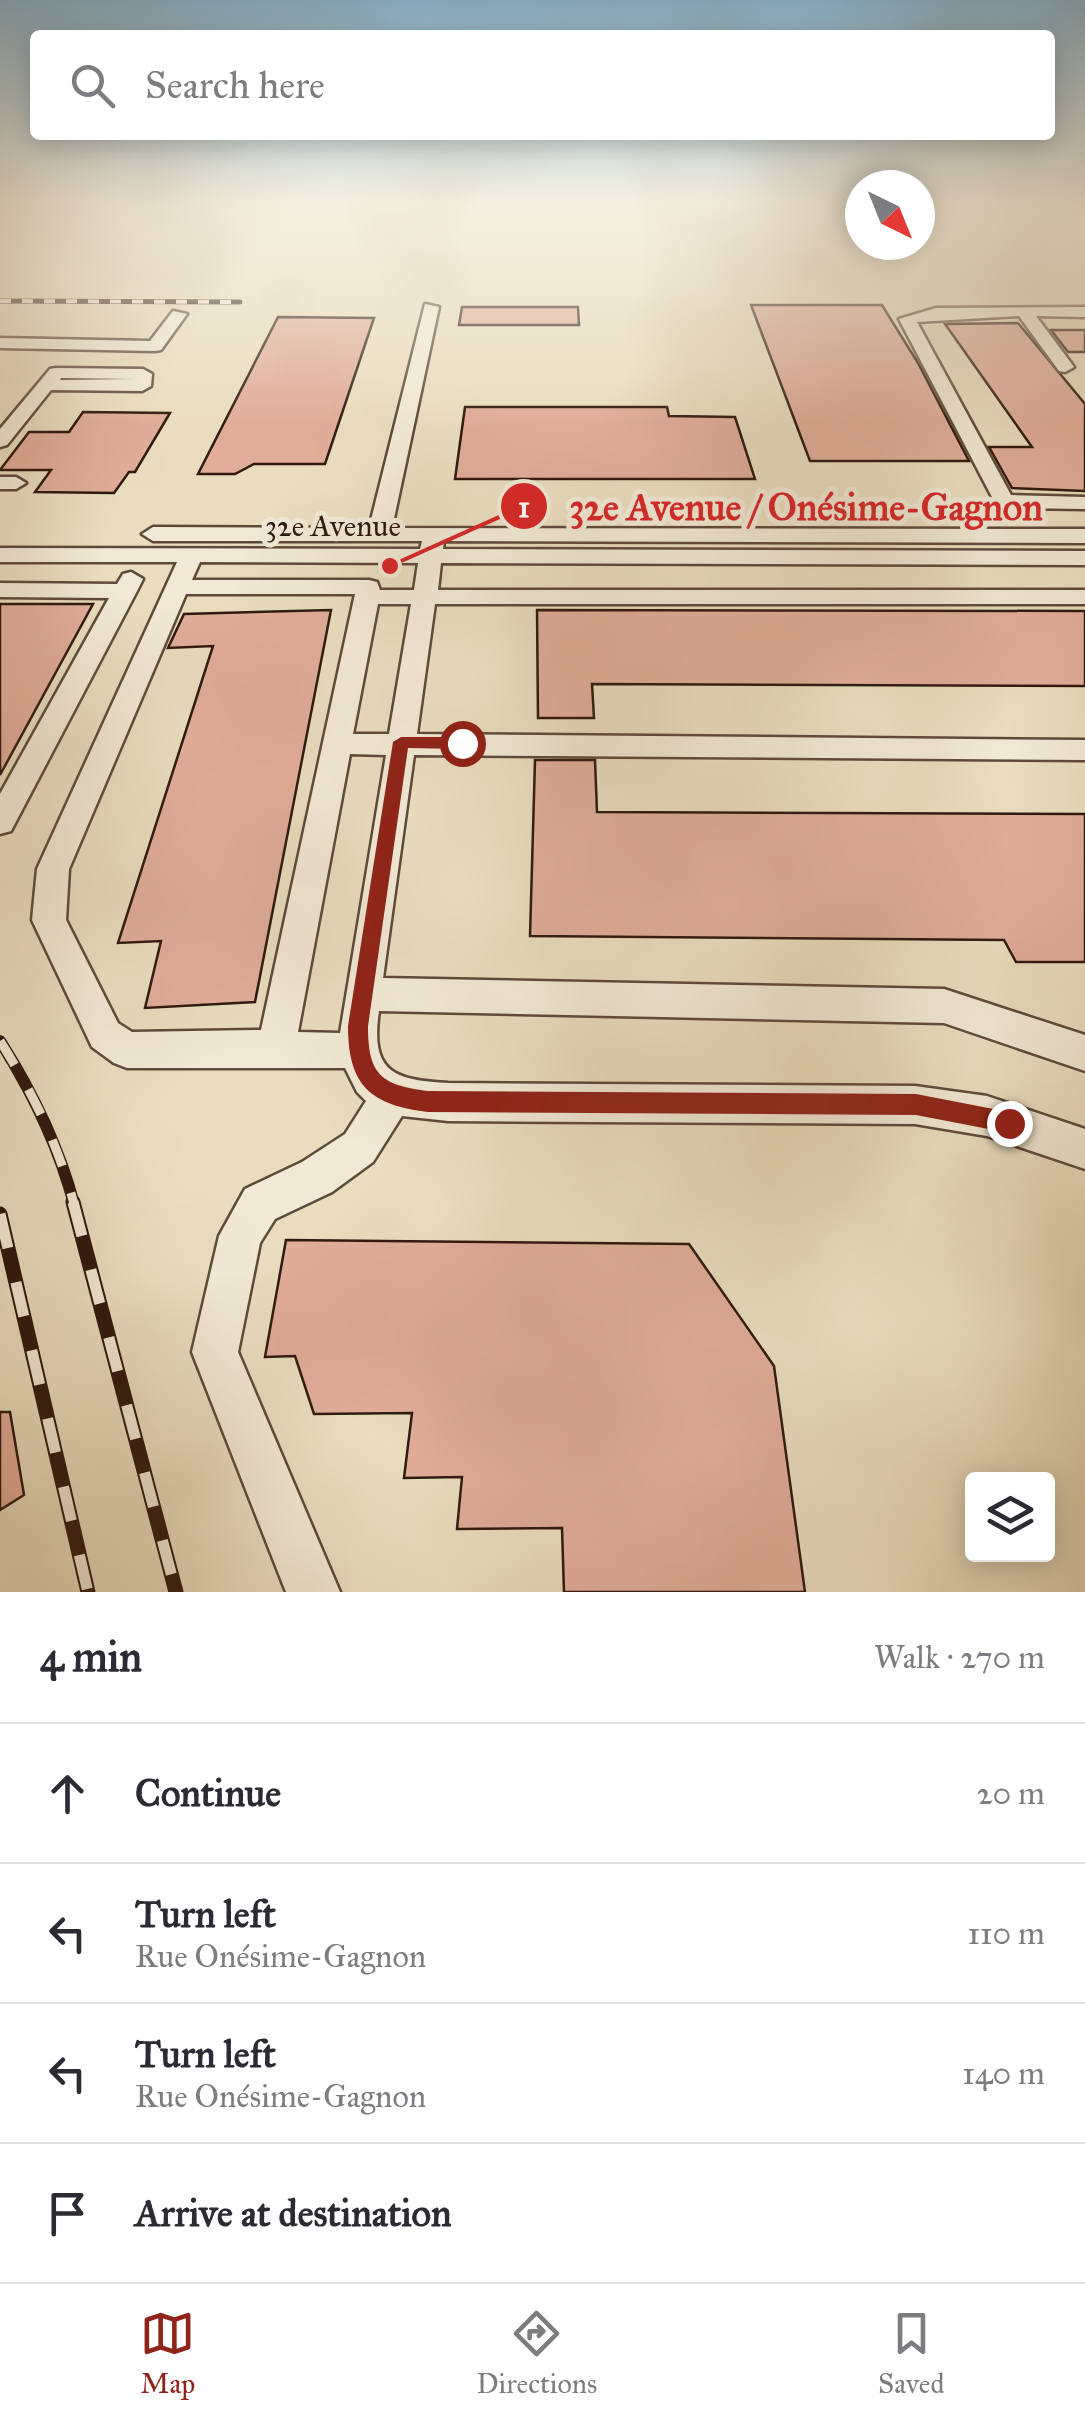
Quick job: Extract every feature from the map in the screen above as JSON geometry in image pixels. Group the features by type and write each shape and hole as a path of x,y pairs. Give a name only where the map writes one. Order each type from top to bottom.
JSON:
{"street":[{"path":"379,534 431,307"},
{"path":"1024,311 1075,371"},
{"path":"1025,536 907,319 936,313 1085,312"},
{"path":"0,343 155,346 179,314"},
{"path":"0,441 46,386"},
{"path":"29,405 145,405"},
{"path":"1004,501 1085,502"},
{"name":"32e Avenue","path":"0,534 379,534 432,545 1083,556"},
{"name":"32e Avenue","path":"0,555 192,555 432,545 1025,536 1083,556"},
{"path":"432,545 363,994 358,1048 370,1080 392,1096 448,1102 916,1105 987,1116 1085,1149"},
{"path":"0,822 145,554"},
{"path":"192,555 53,869 50,920 105,1035 128,1050 276,1048 328,1052 358,1048"},
{"path":"177,588 368,587 276,1048"},
{"path":"0,590 125,591"},
{"path":"366,597 1085,597"},
{"path":"337,744 1085,750"},
{"path":"363,994 944,1006 1085,1052"},
{"path":"314,1592 215,1352 240,1236 260,1204 317,1177 359,1148 392,1096"}],"building":[{"path":"751,305 882,305 918,363 969,461 810,461"},
{"path":"462,307 578,307 579,325 459,325"},
{"path":"278,317 374,318 325,464 254,464 235,474 198,474"},
{"path":"1018,323 1085,404 1085,491 1012,488 989,447 1032,447 945,324"},
{"path":"1051,330 1085,330 1085,352 1068,352"},
{"path":"465,407 667,407 669,416 735,417 755,479 455,479"},
{"path":"83,412 170,413 135,472 129,472 114,493 35,492 51,470 0,470 29,432 69,432"},
{"path":"0,604 93,604 0,775"},
{"path":"331,610 255,1002 145,1008 161,941 118,943 213,646 168,648 184,614"},
{"path":"537,610 1085,611 1085,686 592,684 594,718 538,718"},
{"path":"535,760 595,760 597,812 1085,814 1085,962 1016,962 1004,940 530,936"},
{"path":"286,1240 689,1244 774,1366 805,1592 564,1592 562,1528 457,1529 462,1477 404,1478 412,1413 314,1414 295,1356 265,1357"},
{"path":"0,1412 10,1412 24,1495 0,1510"}],"railway":[{"path":"0,301 240,302"},
{"path":"0,1041 43,1120 74,1204"},
{"path":"73,1202 176,1592"},
{"path":"0,1214 88,1592"}],"place":[{"name":"32e Avenue / Onésime-Gagnon","path":"390,566"}],"route":[{"path":"462,743 401,742 358,1026 364,1071 378,1089 401,1098 428,1101 916,1105 1009,1123"}]}
